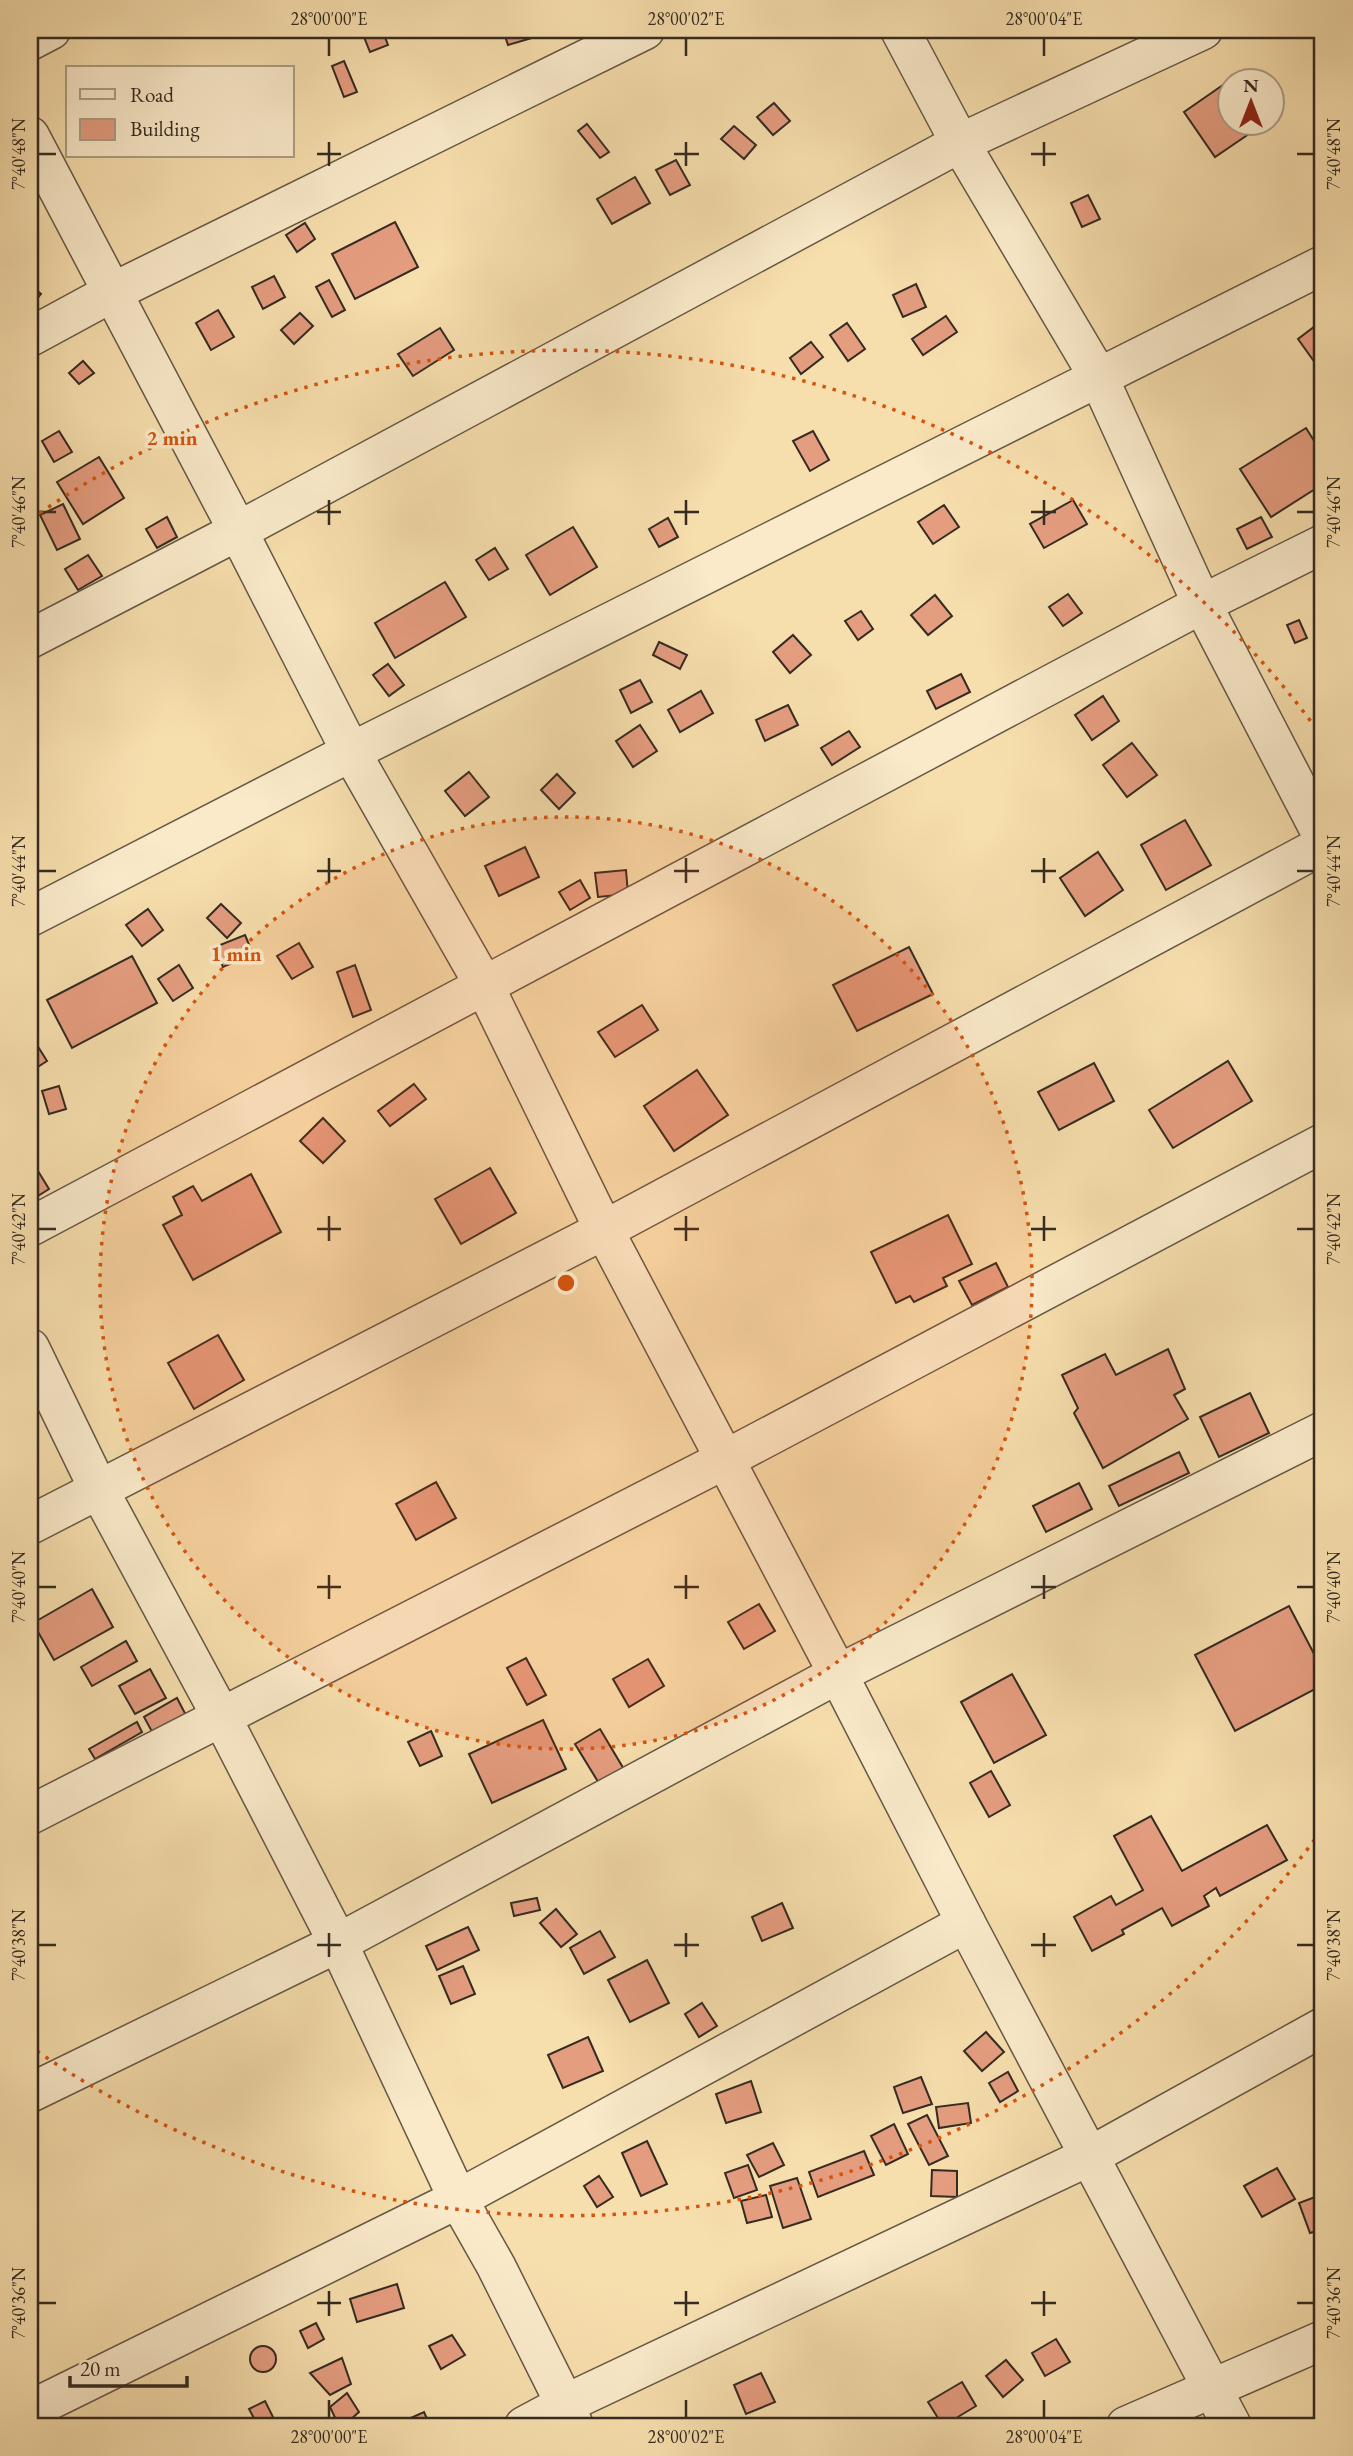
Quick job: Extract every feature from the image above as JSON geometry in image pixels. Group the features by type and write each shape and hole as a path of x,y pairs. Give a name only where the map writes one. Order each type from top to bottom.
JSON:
{"street":[{"path":"30,41 51,30"},
{"path":"30,337 113,292 645,30"},
{"path":"900,30 960,143 1098,376 1202,604 1323,837"},
{"path":"30,639 238,531 960,143 1203,30"},
{"path":"30,136 351,752 484,985 604,1230 1232,2426"},
{"path":"30,918 351,752 1323,265"},
{"path":"30,1227 1202,604 1323,544"},
{"path":"30,1525 604,1230 1323,845"},
{"path":"30,1815 724,1460 1323,1143"},
{"path":"30,1348 99,1490 221,1716 338,1943 458,2199 496,2266 569,2415"},
{"path":"30,2093 338,1943 838,1674 1323,1431"},
{"path":"30,2410 458,2199 966,1923"},
{"path":"524,2426 569,2415 1090,2156 1323,2027"},
{"path":"1126,2426 1323,2340"}],"building":[{"path":"382,30 388,45 370,52 362,32"},
{"path":"503,30 533,30 535,37 508,45"},
{"path":"344,61 357,92 344,97 332,66"},
{"path":"1216,90 1216,136 1246,136 1215,157 1184,112"},
{"path":"774,103 790,121 773,135 757,117"},
{"path":"587,124 609,152 600,158 578,131"},
{"path":"734,126 756,145 744,159 721,139"},
{"path":"676,160 690,185 670,195 656,170"},
{"path":"635,177 650,203 612,224 597,199"},
{"path":"1088,195 1100,219 1082,227 1071,203"},
{"path":"395,222 418,267 355,299 332,254"},
{"path":"305,223 315,239 297,252 286,235"},
{"path":"274,276 285,297 263,309 252,287"},
{"path":"329,280 345,310 332,317 316,287"},
{"path":"916,284 926,307 903,317 893,295"},
{"path":"30,285 41,294 30,307"},
{"path":"218,310 234,337 211,350 196,323"},
{"path":"300,313 313,326 294,344 281,330"},
{"path":"946,316 957,332 923,355 912,339"},
{"path":"1323,320 1323,374 1298,339"},
{"path":"847,323 865,349 848,361 830,335"},
{"path":"440,328 454,350 413,376 398,354"},
{"path":"811,342 823,357 801,374 790,358"},
{"path":"83,361 94,373 79,384 69,373"},
{"path":"1306,428 1323,455 1323,484 1271,517 1240,469"},
{"path":"59,431 72,452 54,462 42,441"},
{"path":"813,431 829,460 810,471 793,441"},
{"path":"99,457 124,498 83,524 57,482"},
{"path":"1073,500 1087,524 1044,548 1030,524"},
{"path":"63,504 80,539 57,550 40,515"},
{"path":"944,505 959,527 933,544 918,522"},
{"path":"167,517 177,537 157,548 146,529"},
{"path":"1261,517 1272,537 1247,549 1237,529"},
{"path":"668,518 678,537 659,547 649,529"},
{"path":"573,527 597,567 550,595 526,555"},
{"path":"495,548 508,569 489,580 476,560"},
{"path":"88,555 102,576 78,590 65,569"},
{"path":"445,582 466,617 395,658 375,623"},
{"path":"1068,594 1082,613 1063,626 1049,607"},
{"path":"935,595 952,616 928,635 911,615"},
{"path":"861,611 873,629 858,640 845,621"},
{"path":"1299,620 1307,638 1295,643 1287,625"},
{"path":"793,635 811,655 790,673 773,652"},
{"path":"659,642 687,655 680,669 653,655"},
{"path":"388,664 404,685 389,696 373,675"},
{"path":"961,674 970,692 936,709 927,691"},
{"path":"640,680 652,702 631,713 620,690"},
{"path":"701,691 713,713 680,732 668,710"},
{"path":"1103,696 1119,721 1092,740 1075,715"},
{"path":"788,705 798,725 765,741 756,720"},
{"path":"640,725 657,751 633,767 616,741"},
{"path":"849,731 860,747 832,765 821,748"},
{"path":"1132,743 1157,775 1127,797 1103,765"},
{"path":"469,772 489,797 465,816 445,791"},
{"path":"557,774 575,793 559,809 541,790"},
{"path":"1185,820 1211,865 1166,890 1141,845"},
{"path":"525,847 539,877 499,896 485,866"},
{"path":"1098,852 1123,890 1085,916 1060,878"},
{"path":"626,870 628,894 598,897 595,873"},
{"path":"580,880 590,898 570,910 559,892"},
{"path":"221,904 241,923 227,938 207,918"},
{"path":"148,909 163,930 142,946 126,925"},
{"path":"245,935 253,954 223,967 215,947"},
{"path":"299,943 313,967 292,979 277,956"},
{"path":"909,947 933,994 857,1031 833,985"},
{"path":"132,956 157,1003 72,1048 47,1000"},
{"path":"179,965 193,988 173,1001 158,979"},
{"path":"355,965 371,1010 353,1017 337,972"},
{"path":"642,1005 658,1030 615,1057 598,1032"},
{"path":"30,1034 47,1061 30,1072"},
{"path":"1228,1061 1252,1101 1173,1148 1149,1110"},
{"path":"1094,1063 1114,1101 1059,1130 1038,1092"},
{"path":"697,1070 728,1115 674,1151 644,1106"},
{"path":"414,1084 426,1099 390,1126 378,1111"},
{"path":"59,1086 66,1109 49,1114 42,1091"},
{"path":"323,1118 345,1141 323,1163 300,1141"},
{"path":"30,1158 49,1189 30,1201"},
{"path":"490,1168 516,1213 461,1244 435,1199"},
{"path":"251,1174 281,1232 193,1280 163,1225 182,1215 173,1197 193,1186 202,1201"},
{"path":"948,1215 972,1264 943,1278 947,1286 914,1302 910,1296 896,1303 871,1252"},
{"path":"996,1263 1008,1287 972,1305 959,1281"},
{"path":"218,1335 244,1380 194,1409 168,1363"},
{"path":"1168,1349 1185,1389 1174,1395 1188,1419 1103,1468 1074,1413 1078,1408 1062,1375 1105,1354 1116,1375"},
{"path":"1250,1393 1269,1433 1219,1457 1200,1417"},
{"path":"1179,1452 1189,1473 1119,1506 1109,1486"},
{"path":"436,1482 456,1518 416,1540 396,1504"},
{"path":"1079,1483 1092,1509 1046,1532 1033,1506"},
{"path":"92,1589 113,1627 54,1660 33,1623"},
{"path":"759,1604 775,1631 744,1649 728,1622"},
{"path":"1289,1606 1323,1671 1323,1685 1235,1731 1195,1655"},
{"path":"126,1641 137,1661 92,1686 81,1667"},
{"path":"526,1658 546,1695 527,1705 507,1668"},
{"path":"648,1659 664,1686 629,1707 613,1679"},
{"path":"150,1669 166,1698 135,1714 119,1686"},
{"path":"1012,1674 1046,1735 994,1763 961,1702"},
{"path":"177,1698 189,1721 156,1739 144,1717"},
{"path":"543,1720 566,1769 492,1803 469,1754"},
{"path":"137,1722 142,1732 95,1759 89,1749"},
{"path":"600,1729 625,1771 600,1785 575,1744"},
{"path":"431,1731 442,1756 420,1766 408,1742"},
{"path":"991,1771 1010,1805 989,1817 970,1783"},
{"path":"1151,1816 1182,1871 1267,1825 1287,1860 1220,1896 1216,1888 1204,1896 1209,1906 1172,1926 1162,1908 1122,1930 1124,1934 1092,1951 1074,1917 1111,1896 1116,1905 1143,1890 1114,1836"},
{"path":"537,1898 540,1910 514,1916 511,1903"},
{"path":"782,1903 793,1928 762,1941 752,1917"},
{"path":"556,1909 577,1934 561,1947 540,1923"},
{"path":"468,1927 479,1950 437,1970 426,1946"},
{"path":"600,1931 615,1957 584,1974 570,1948"},
{"path":"647,1960 669,2003 630,2022 608,1980"},
{"path":"463,1966 475,1994 451,2004 439,1976"},
{"path":"702,2003 717,2026 699,2037 685,2014"},
{"path":"986,2032 1004,2052 982,2071 964,2051"},
{"path":"588,2037 603,2071 563,2088 548,2055"},
{"path":"1008,2072 1018,2091 1000,2102 989,2083"},
{"path":"921,2077 932,2104 903,2113 894,2087"},
{"path":"751,2081 761,2112 726,2123 716,2094"},
{"path":"968,2103 971,2123 939,2128 936,2107"},
{"path":"927,2115 948,2156 929,2165 908,2124"},
{"path":"894,2124 908,2154 886,2165 871,2136"},
{"path":"647,2141 667,2184 641,2196 622,2153"},
{"path":"773,2143 784,2165 759,2177 747,2155"},
{"path":"864,2151 874,2175 818,2197 809,2172"},
{"path":"748,2165 757,2190 734,2198 725,2173"},
{"path":"1277,2168 1295,2199 1262,2217 1244,2186"},
{"path":"932,2170 957,2171 957,2197 931,2196"},
{"path":"599,2176 613,2197 597,2207 584,2186"},
{"path":"797,2178 811,2219 783,2228 770,2186"},
{"path":"1323,2194 1323,2229 1310,2233 1299,2203"},
{"path":"766,2195 772,2217 747,2223 741,2201"},
{"path":"397,2284 404,2308 357,2322 350,2299"},
{"path":"316,2323 324,2339 308,2348 300,2331"},
{"path":"452,2335 465,2355 441,2369 429,2346"},
{"path":"1056,2339 1070,2362 1045,2376 1032,2353"},
{"path":"263,2346 272,2350 276,2359 272,2368 263,2372 254,2368 250,2359 254,2350"},
{"path":"342,2358 351,2384 330,2395 310,2373"},
{"path":"1006,2360 1023,2380 1003,2397 986,2376"},
{"path":"761,2373 775,2402 746,2414 734,2385"},
{"path":"962,2382 976,2406 943,2426 928,2402"},
{"path":"347,2393 359,2412 343,2426 339,2426 330,2407"},
{"path":"265,2401 273,2417 258,2426 249,2409"},
{"path":"424,2412 430,2426 395,2425"},
{"path":"77,2419 79,2426 56,2426"}]}
